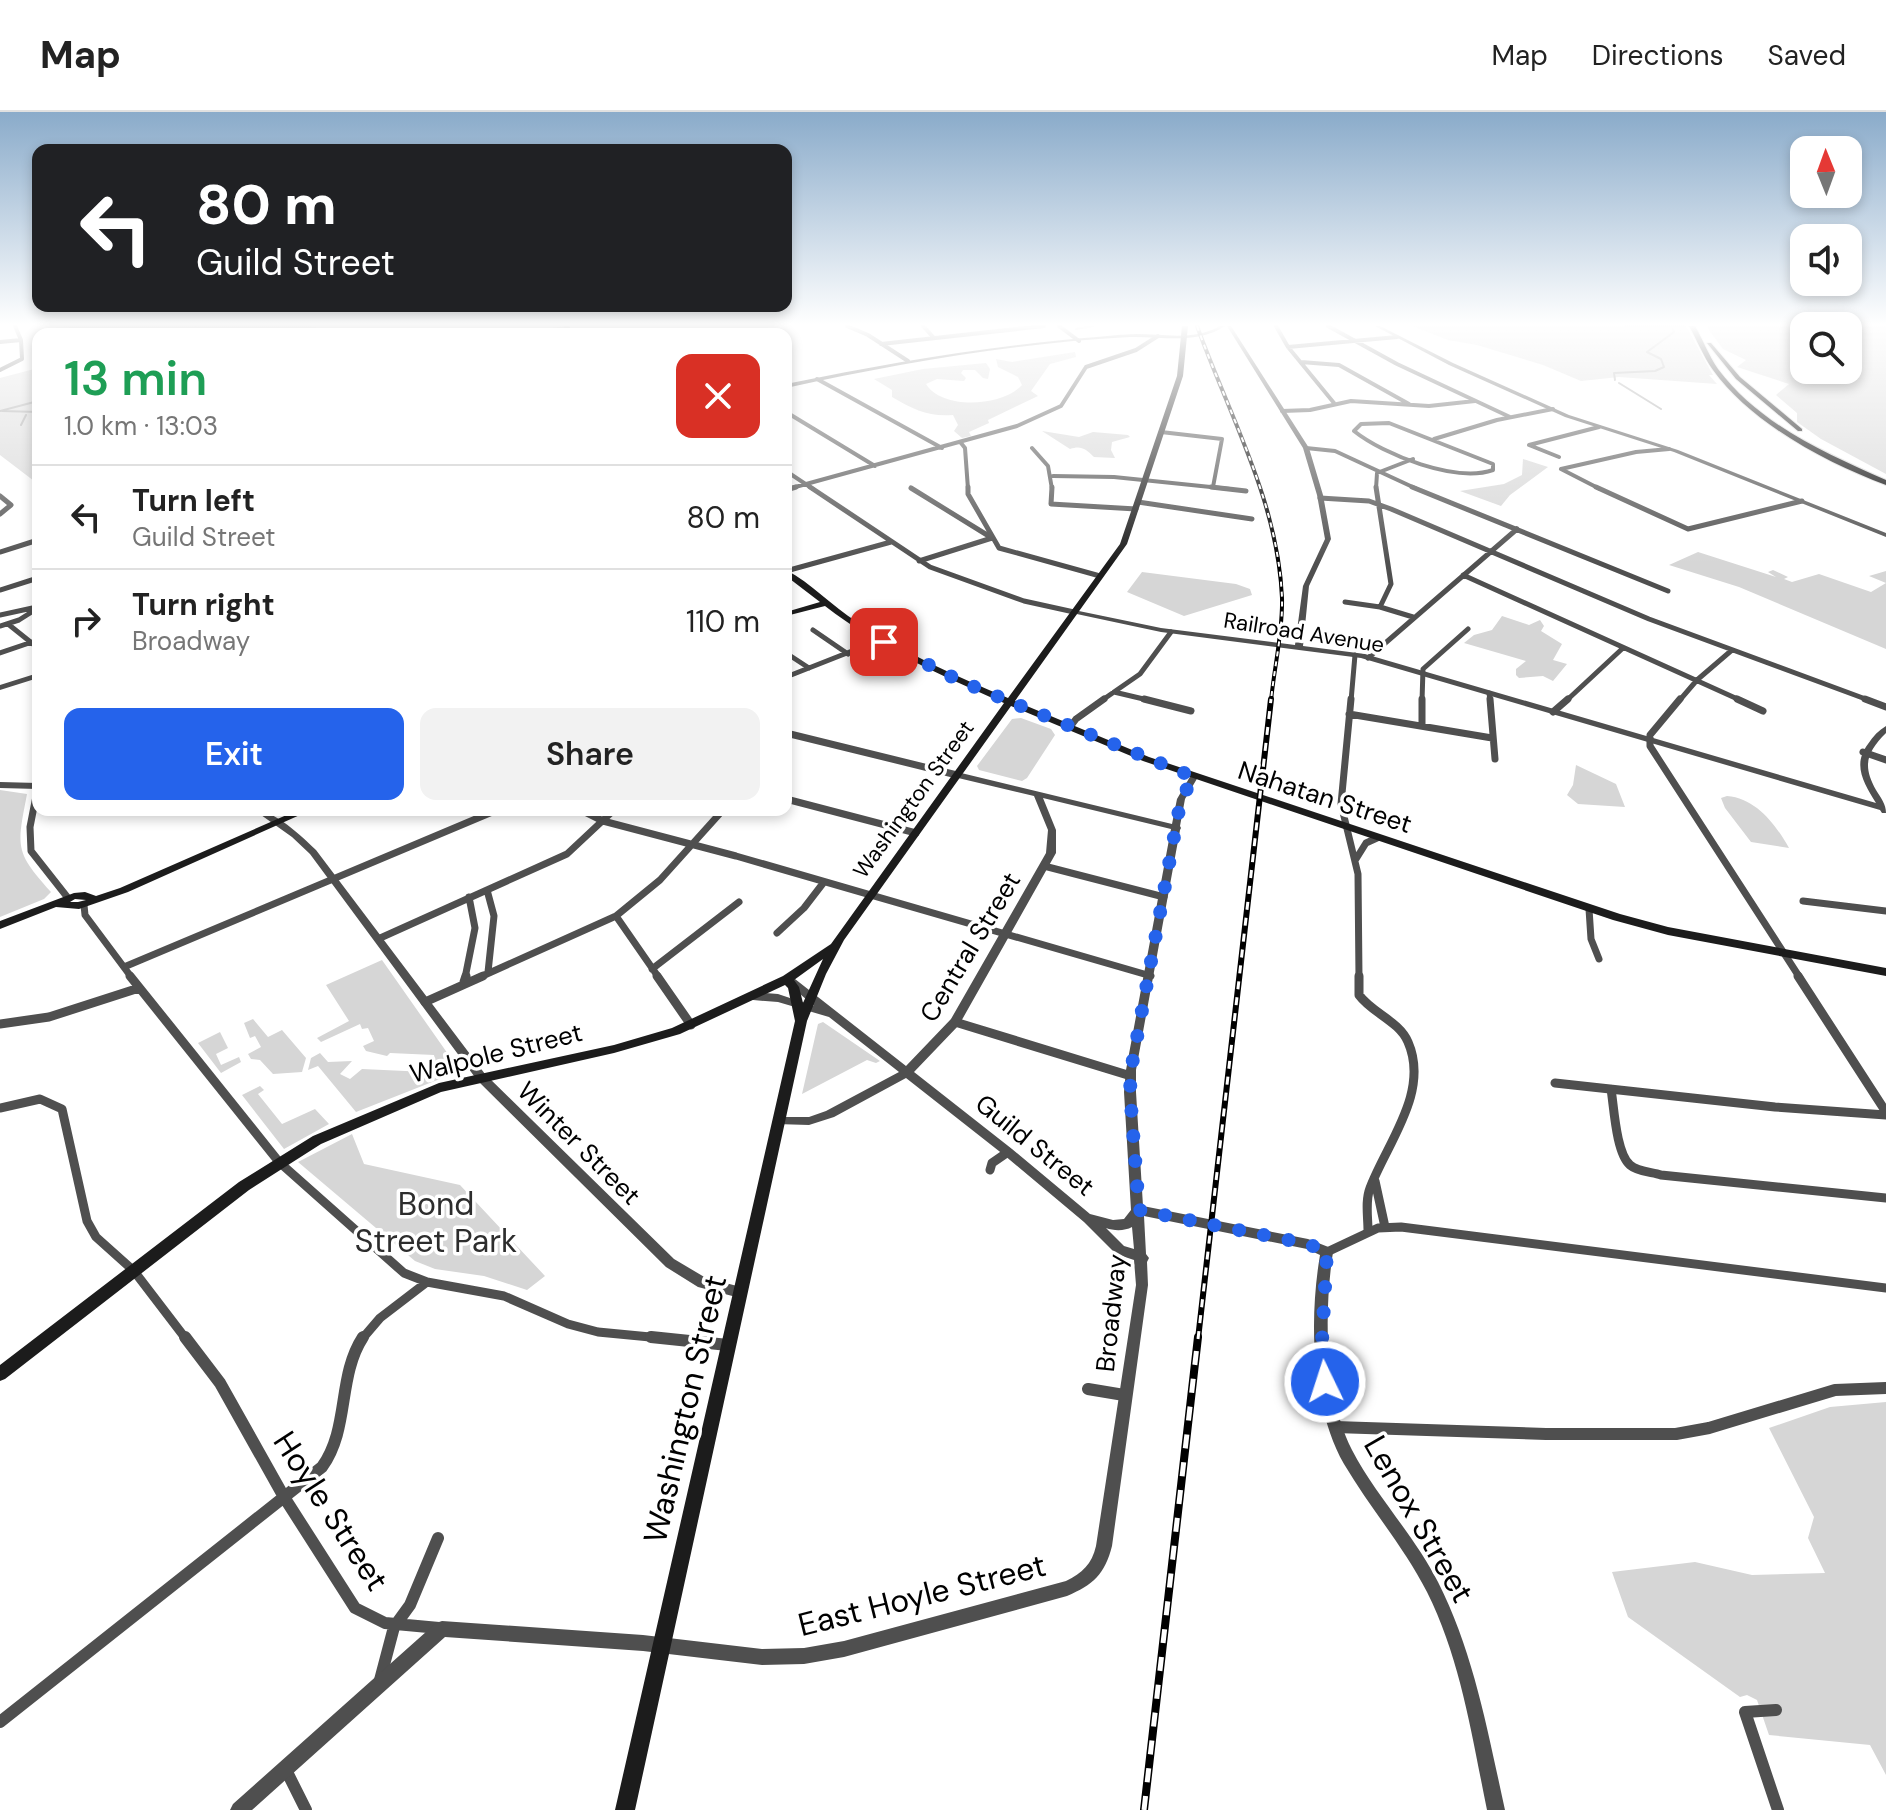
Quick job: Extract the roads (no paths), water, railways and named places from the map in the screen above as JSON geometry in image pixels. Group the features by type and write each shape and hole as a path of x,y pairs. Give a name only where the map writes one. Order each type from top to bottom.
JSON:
{"main road":[{"name":"Washington Street","path":"625,1810 803,1008 840,938 1123,544 1170,405"},
{"path":"1753,405 1797,437 1886,481"},
{"path":"1770,405 1812,438 1886,481"},
{"name":"Nahatan Street","path":"792,578 880,640 960,681 1194,777 1589,909 1668,931 1886,972"},
{"path":"792,612 826,603"},
{"path":"998,719 1018,713 1046,717"},
{"path":"0,925 64,901 88,902 138,885 294,816"},
{"name":"Washington Street","path":"787,979 816,961 840,938"},
{"path":"787,979 803,1008"},
{"name":"Walpole Street","path":"0,1374 279,1162 317,1140 439,1088 623,1047 691,1025 787,979"}],"street":[{"path":"865,405 942,448"},
{"path":"792,488 1017,426 1061,405"},
{"path":"1278,405 1306,448 1328,539 1306,586 1299,646"},
{"path":"1282,411 1310,410 1326,405"},
{"path":"1484,405 1510,417"},
{"path":"1545,405 1599,427 1669,449 1886,535"},
{"path":"1434,439 1510,417 1553,409"},
{"path":"792,416 875,466"},
{"path":"1366,422 1389,423 1434,439 1485,458 1493,464 1493,470 1485,474 1466,475 1413,459 1358,436 1355,427 1366,422"},
{"path":"1559,457 1530,444 1599,427"},
{"path":"1161,432 1221,438 1223,441 1213,487"},
{"path":"961,443 965,448 968,494 1002,550 1100,576"},
{"path":"1032,448 1041,454 1053,476 1051,504 1137,506 1252,519"},
{"path":"1306,448 1335,451 1377,473 1668,591"},
{"path":"1669,449 1636,452 1561,469 1622,501 1688,529 1802,501"},
{"path":"1377,473 1413,459"},
{"path":"1377,473 1378,505 1391,584 1380,607"},
{"name":"Railroad Avenue","path":"792,475 919,561 1002,594 1171,632 1299,646 1368,658 1885,811"},
{"path":"1053,476 1246,491"},
{"path":"911,488 993,538"},
{"path":"0,496 11,505 0,514"},
{"path":"1320,498 1378,505 1649,619 1886,707"},
{"path":"1368,658 1517,529"},
{"path":"919,561 993,538"},
{"path":"0,552 32,542"},
{"path":"792,572 891,542"},
{"path":"1463,575 1763,711"},
{"path":"0,590 32,580"},
{"path":"1345,602 1380,607 1413,617"},
{"path":"0,615 32,609"},
{"path":"0,626 32,611"},
{"path":"8,624 32,640"},
{"path":"1422,726 1422,673 1434,656 1468,629"},
{"path":"813,630 848,654"},
{"path":"1070,727 1076,719 1144,670 1171,632"},
{"path":"792,675 880,640"},
{"path":"0,653 32,642"},
{"path":"1553,712 1623,648"},
{"path":"1732,650 1697,680 1649,740 1685,804 1886,1113"},
{"path":"1355,655 1341,804 1356,859 1359,995 1369,1008 1403,1034 1412,1055 1410,1098 1368,1197 1368,1231"},
{"path":"792,657 809,668"},
{"path":"0,688 32,677"},
{"path":"1114,692 1191,711"},
{"path":"1489,693 1495,759"},
{"path":"1349,714 1492,738"},
{"path":"1885,811 1865,778 1861,760 1863,752 1886,728"},
{"path":"792,734 1177,828"},
{"path":"1863,752 1886,760"},
{"name":"Broadway","path":"1095,1571 1104,1546 1142,1285 1143,1258 1131,1076 1181,799 1194,777"},
{"path":"0,785 32,786"},
{"name":"Central Street","path":"780,1121 809,1121 830,1114 907,1072 955,1022 1044,866 1052,846 1052,830 1037,794"},
{"path":"792,801 916,833"},
{"path":"32,816 31,851 64,901"},
{"name":"Winter Street","path":"268,816 305,843 481,1077 670,1263 703,1283 740,1292"},
{"path":"124,967 483,816"},
{"path":"593,816 1151,976"},
{"path":"378,939 567,854 608,816"},
{"path":"425,1002 616,916 640,899 718,816"},
{"path":"1356,859 1366,843 1377,838"},
{"path":"1044,866 1164,897"},
{"path":"777,933 804,908 824,882"},
{"path":"487,890 494,916 488,972"},
{"path":"464,982 476,923 476,909 469,897"},
{"path":"1803,901 1886,911"},
{"path":"88,902 85,915 139,988 279,1162 394,1266 427,1282 504,1296 568,1324 598,1332 728,1345"},
{"path":"652,969 739,902"},
{"path":"1589,909 1588,928 1599,959"},
{"path":"616,916 691,1025"},
{"path":"0,1024 13,1026 139,988"},
{"name":"Guild Street","path":"753,996 770,996 828,1014 907,1072 1086,1218 1113,1225 1127,1224 1139,1210"},
{"path":"955,1022 1131,1076"},
{"path":"1555,1083 1775,1107 1886,1113"},
{"path":"1611,1089 1623,1153 1634,1167 1661,1175 1886,1198"},
{"name":"Hoyle Street","path":"0,1108 27,1099 56,1104 62,1109 87,1221 96,1237 134,1271 220,1383 284,1497 355,1608 373,1621 394,1627 662,1646"},
{"path":"990,1170 992,1163 1008,1152"},
{"path":"1375,1181 1385,1227"},
{"path":"1139,1210 1308,1244 1327,1252 1368,1231 1385,1227 1886,1288"},
{"path":"1086,1218 1120,1250 1143,1258"},
{"name":"Lenox Street","path":"1327,1252 1322,1341 1325,1388 1335,1427 1347,1454 1408,1544 1446,1618 1475,1711 1496,1810"},
{"path":"0,1722 322,1467 335,1452 345,1378 360,1342 373,1327 427,1282"},
{"path":"1335,1427 1576,1435 1684,1433 1733,1422 1829,1391 1854,1387 1886,1388"},
{"path":"1088,1389 1124,1395"},
{"path":"378,1686 394,1627 410,1605 438,1538"},
{"name":"East Hoyle Street","path":"662,1646 762,1657 824,1653 1067,1588 1095,1571"},
{"path":"239,1810 442,1629"},
{"path":"1776,1710 1745,1712 1778,1810"},
{"path":"286,1769 306,1810"}],"waterway":[{"path":"0,411 22,405"},
{"path":"1655,405 1661,409"},
{"path":"2,411 32,412"},
{"path":"21,425 26,415"}],"railway":[{"path":"1229,405 1262,493 1279,562 1282,611 1271,701"},
{"path":"1198,1339 1271,699"},
{"path":"1144,1810 1198,1337"}],"park label":[{"name":"Bond Street Park","path":"436,1222"}]}
